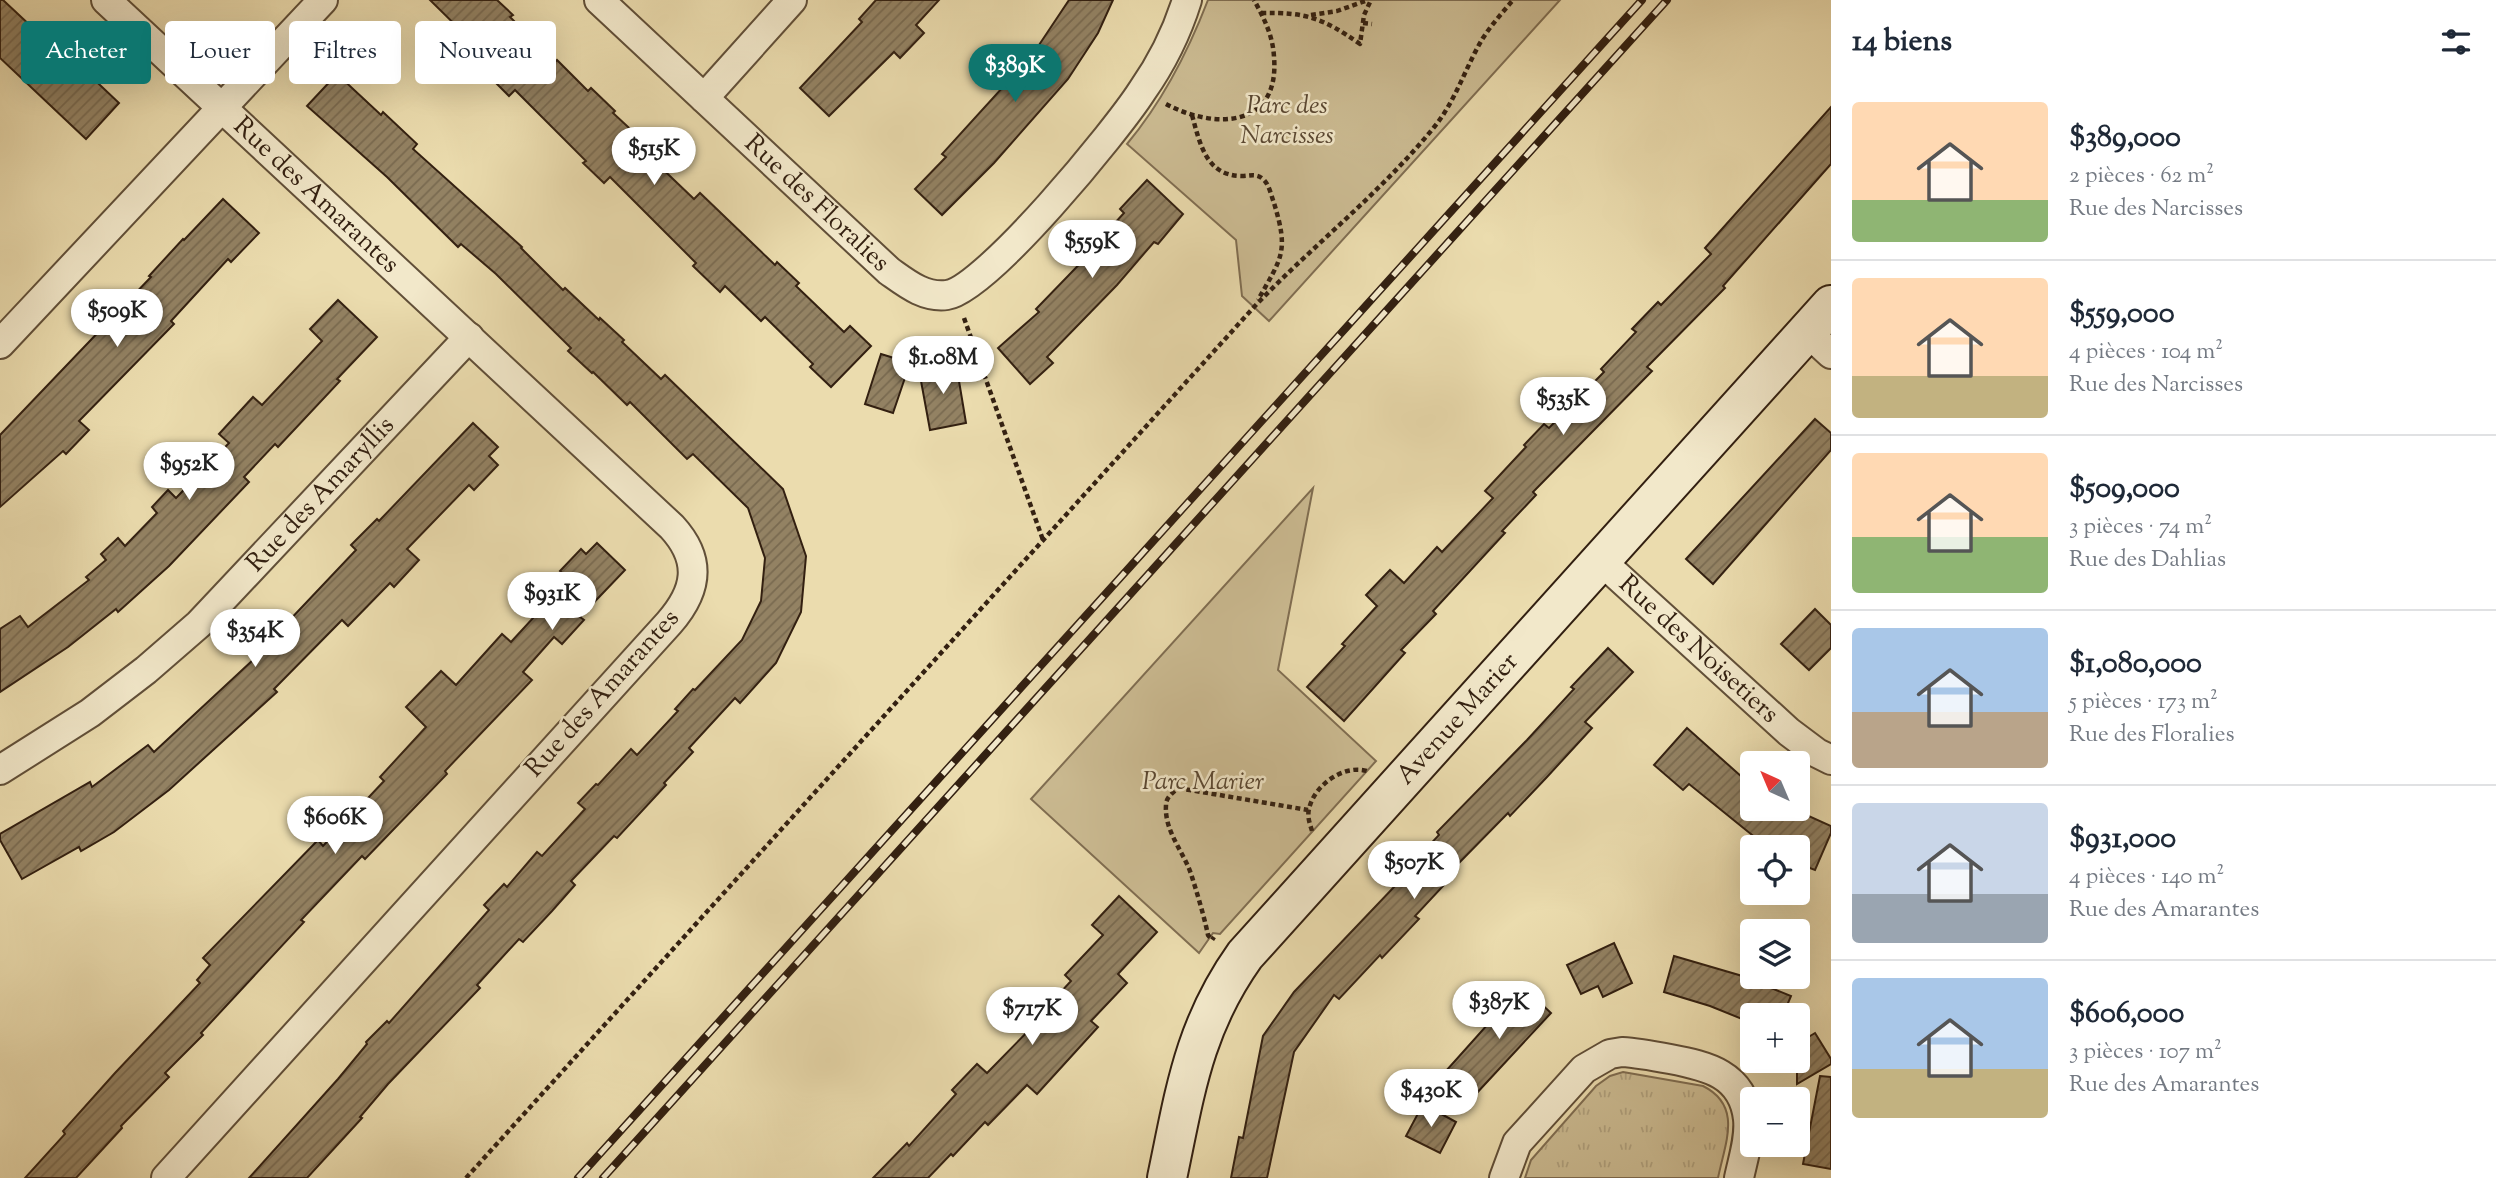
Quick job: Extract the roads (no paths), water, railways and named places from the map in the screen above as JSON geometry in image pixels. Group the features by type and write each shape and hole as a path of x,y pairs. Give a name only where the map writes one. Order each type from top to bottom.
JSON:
{"street":[{"name":"Rue des Amarantes","path":"106,0 682,538 693,563 687,599 669,623 166,1178"},
{"path":"0,344 323,0"},
{"name":"Rue des Floralies","path":"599,0 889,271 909,286 931,294 948,295 959,303 971,284 998,260 1122,120 1157,67 1187,0"},
{"path":"705,98 792,0"},
{"name":"Avenue Marier","path":"1167,1178 1195,1049 1231,974 1259,937 1600,560 1823,330"},
{"name":"Rue des Amaryllis","path":"0,769 90,713 146,670 199,624 469,337"},
{"name":"Rue des Noisetiers","path":"1600,560 1789,732 1831,760"},
{"path":"1504,1178 1517,1143 1584,1069 1609,1054 1622,1052 1703,1066 1719,1072 1731,1082 1741,1095 1748,1122 1739,1178"}],"railway":[{"path":"578,1178 1642,0"},
{"path":"603,1178 1667,0"}],"park label":[{"name":"Parc des Narcisses","path":"1287,121"},
{"name":"Parc Marier","path":"1203,782"}]}
